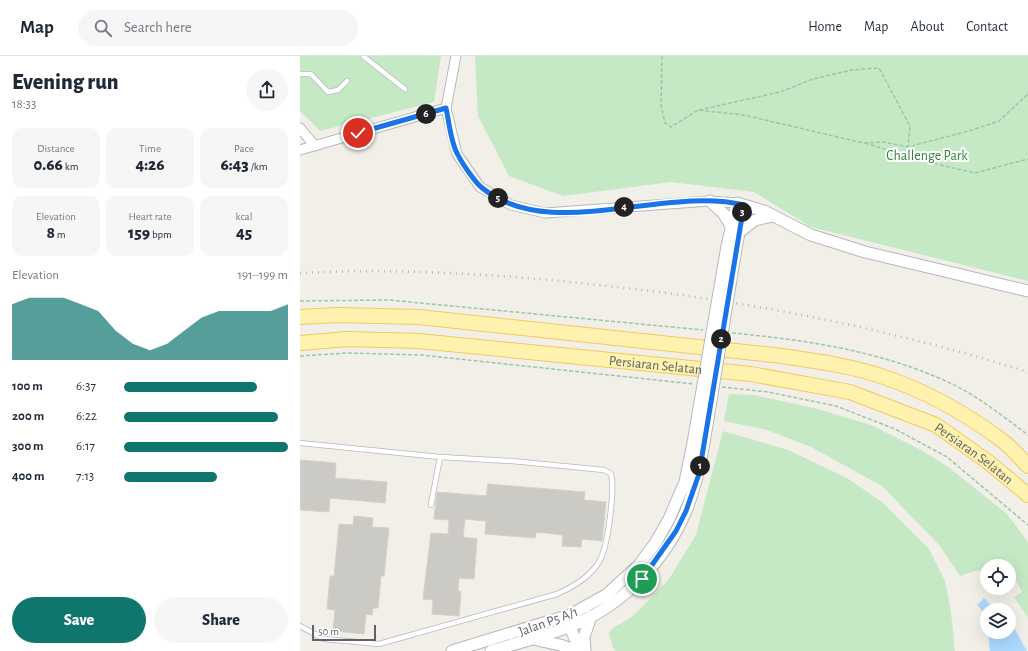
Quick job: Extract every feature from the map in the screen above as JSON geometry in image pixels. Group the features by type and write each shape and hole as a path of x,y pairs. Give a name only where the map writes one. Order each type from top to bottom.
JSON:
{"main road":[{"name":"Persiaran Selatan","path":"300,317 339,315 419,318 782,356 838,365 878,375 922,393 964,415 1005,443 1028,466"},
{"name":"Persiaran Selatan","path":"300,343 347,339 419,341 751,374 850,392 936,425 987,461 1028,495"},
{"path":"1005,443 1028,457"}],"street":[{"path":"456,56 446,108 457,154 480,187 511,205 545,213 710,201 740,204 773,216 810,235 865,252 1028,291"},
{"path":"300,150 446,108"},
{"path":"300,128 314,146"},
{"path":"710,201 724,214 735,231"},
{"path":"699,443 731,248 740,204"},
{"path":"735,231 755,220 773,216"},
{"name":"Jalan P5 A/1","path":"452,651 591,616 617,600 642,579 676,531 692,496 699,474 699,443"},
{"name":"Jalan P5 A/1","path":"491,651 531,639 568,621 606,595 639,565 656,542 669,519 685,482 699,443"},
{"path":"585,651 584,637 591,616"},
{"path":"568,621 576,641 585,651"},
{"path":"531,639 560,645 577,651"}],"lane":[{"path":"363,56 405,88"},
{"path":"300,74 311,74 328,92 338,90 347,81"},
{"path":"300,443 440,457 512,461 604,470 611,474 613,482 610,519 600,560 588,575 573,587 557,594 379,644 324,639 300,626"},
{"path":"431,505 440,457"}],"path":[{"path":"662,56 661,105 665,122 671,127 698,110 780,92 813,79 852,70 879,68 910,126 908,147"},
{"path":"863,143 883,142 908,147 999,121 1028,94"},
{"path":"698,110 744,115 863,143 918,160 975,173 1028,159"},
{"path":"300,356 347,353 421,355 698,384"},
{"path":"722,387 768,392 836,406 895,429 947,457 1028,526"}],"green space":[{"path":"300,56 441,56 434,102 320,131 300,111"},
{"name":"Challenge Park","path":"475,56 1028,56 1028,281 811,227 754,192 671,182 563,196 509,176 478,116"},
{"path":"729,394 754,395 814,408 871,425 919,449 947,466 1007,514 1028,542 1028,618 1014,597 1022,592 1016,581 1016,559 980,559 980,571 960,576 939,545 882,486 811,447 767,430 724,421"},
{"path":"723,431 788,450 847,478 882,502 929,549 945,581 951,613 955,651 616,651 613,647 609,634 613,628 632,617 669,579 696,535"}],"water":[{"path":"984,598 989,603 980,603 980,608 977,605"},
{"path":"1016,631 1027,651 990,651 989,639 1016,639"}],"building":[{"path":"300,460 336,463 335,478 387,482 385,503 330,498 329,512 300,510"},
{"path":"488,484 585,492 584,500 606,502 602,541 582,539 581,547 562,546 563,535 536,532 535,538 485,534 486,521 465,519 463,537 477,539 474,579 459,578 458,591 461,592 459,616 432,614 433,600 423,599 431,533 448,534 449,520 434,519 437,492 486,496"},
{"path":"354,516 373,518 372,527 389,528 384,576 381,576 378,608 373,608 372,615 366,614 364,634 333,631 335,610 327,609 330,576 334,576 339,524 353,525"}],"railway":[{"path":"300,273 372,271 444,273 517,277 645,290 756,307 866,328 920,341 1028,372"}],"route":[{"path":"358,133 446,108 457,154 480,187 511,205 545,213 710,201 744,205 738,233 699,474 686,511 676,531 642,579"}]}
